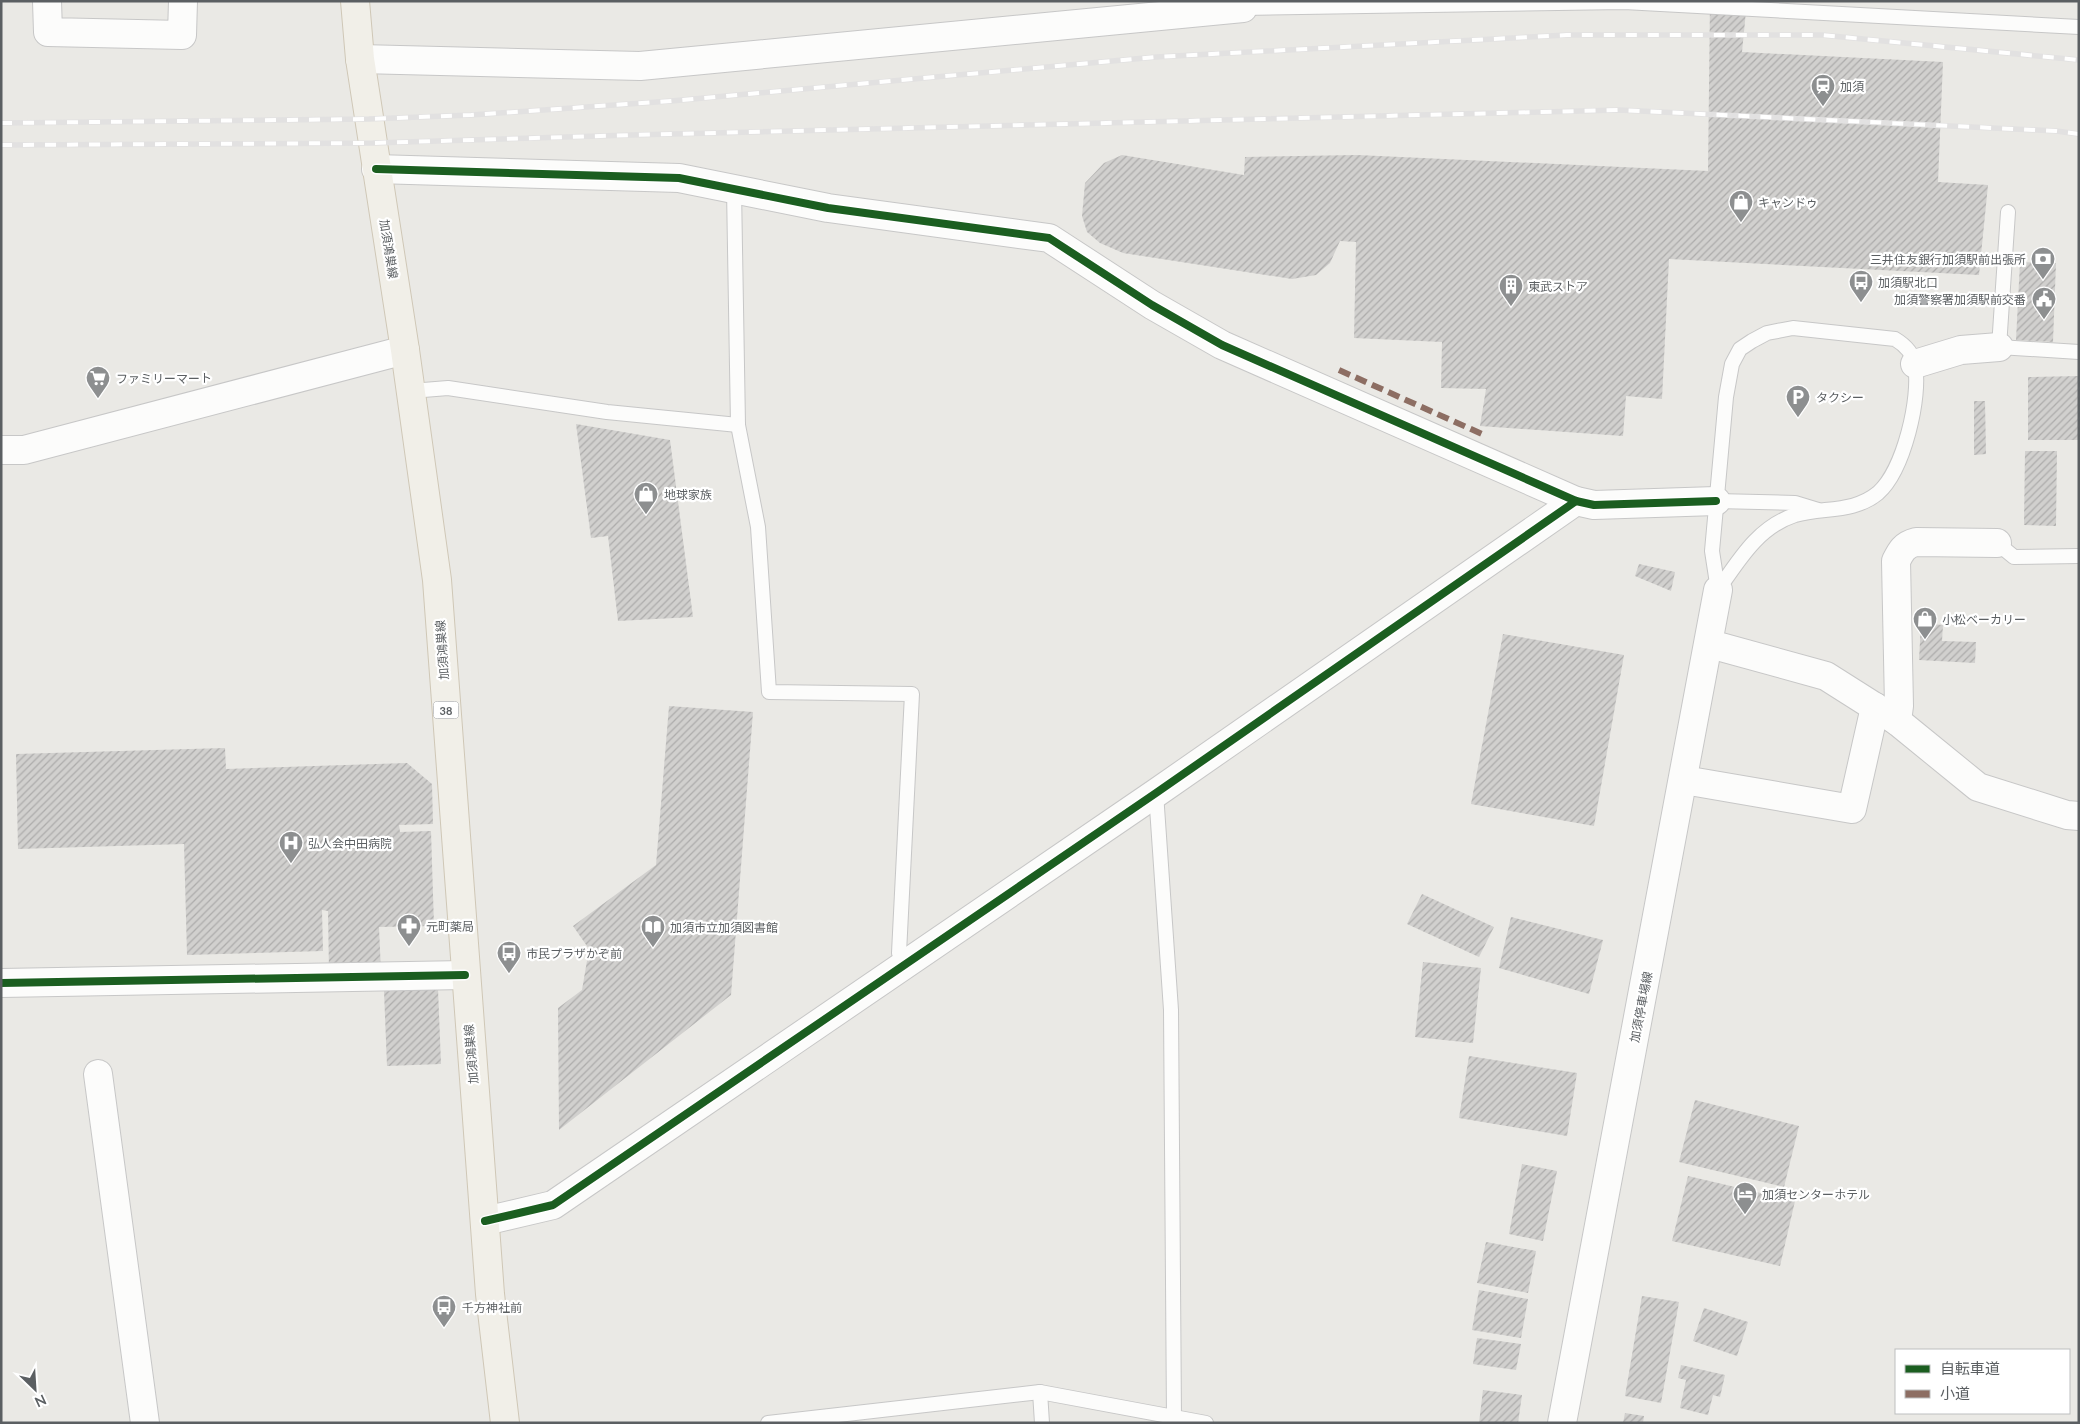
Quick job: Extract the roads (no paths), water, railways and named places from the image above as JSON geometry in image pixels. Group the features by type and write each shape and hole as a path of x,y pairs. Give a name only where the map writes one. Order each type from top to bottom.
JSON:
{"main road":[{"name":"加須鴻巣線","path":"355,1 360,59 405,350 437,580 465,975 485,1221 505,1423"}],"street":[{"path":"48,1 48,32 182,35 183,1"},
{"path":"360,59 640,66 1243,5"},
{"path":"376,169 670,177 828,208 1049,238 1152,305 1222,345 1576,501 1594,505 1716,501"},
{"path":"1915,364 1960,350 1981,346 1999,347"},
{"path":"1,450 24,450 405,350"},
{"path":"485,1221 553,1205 1156,793 1576,501"},
{"path":"1684,780 1852,809 1886,714 1899,706 1896,561 1901,550 1906,545 1916,542 1997,543"},
{"name":"加須停車場線","path":"1562,1423 1710,644 1718,590"},
{"path":"1710,644 1826,676 1886,714 1978,787 2067,815 2079,816"},
{"path":"1,982 465,975"},
{"path":"98,1074 145,1423"}],"lane":[{"path":"1243,5 1624,2 2079,27"},
{"path":"734,189 738,425 758,527 770,692 912,694 899,954 905,964"},
{"path":"2008,212 1999,347 2079,352"},
{"path":"1793,328 1895,339 1908,348 1915,364 1917,384 1912,418 1903,450 1889,480 1879,492 1851,508 1796,515 1778,522 1762,533 1749,546 1718,590 1712,551 1716,501 1726,397 1732,364 1740,349 1766,333 1793,328"},
{"path":"411,391 448,388 607,412 738,425"},
{"path":"1716,501 1795,503 1822,511"},
{"path":"1997,543 2014,557 2079,556"},
{"path":"1156,793 1171,1010 1174,1418"},
{"path":"1040,1392 1042,1423"},
{"path":"768,1423 822,1420 1040,1392 1206,1423"}],"railway":[{"path":"1,123 369,119 471,115 671,101 1156,57 1567,35 1822,35 2079,60"},
{"path":"1,145 373,143 1619,110 2056,131 2079,134"}],"place":[{"name":"加須","path":"1823,107"},
{"name":"キャンドゥ","path":"1741,223"},
{"name":"三井住友銀行加須駅前出張所","path":"2043,280"},
{"name":"加須駅北口","path":"1861,303"},
{"name":"東武ストア","path":"1511,307"},
{"name":"加須警察署加須駅前交番","path":"2044,320"},
{"name":"ファミリーマート","path":"98,399"},
{"name":"タクシー","path":"1798,418"},
{"name":"地球家族","path":"646,515"},
{"name":"小松ベーカリー","path":"1925,640"},
{"name":"弘人会中田病院","path":"291,864"},
{"name":"元町薬局","path":"409,947"},
{"name":"加須市立加須図書館","path":"653,948"},
{"name":"市民プラザかぞ前","path":"509,974"},
{"name":"加須センターホテル","path":"1745,1215"},
{"name":"千方神社前","path":"444,1328"}]}
